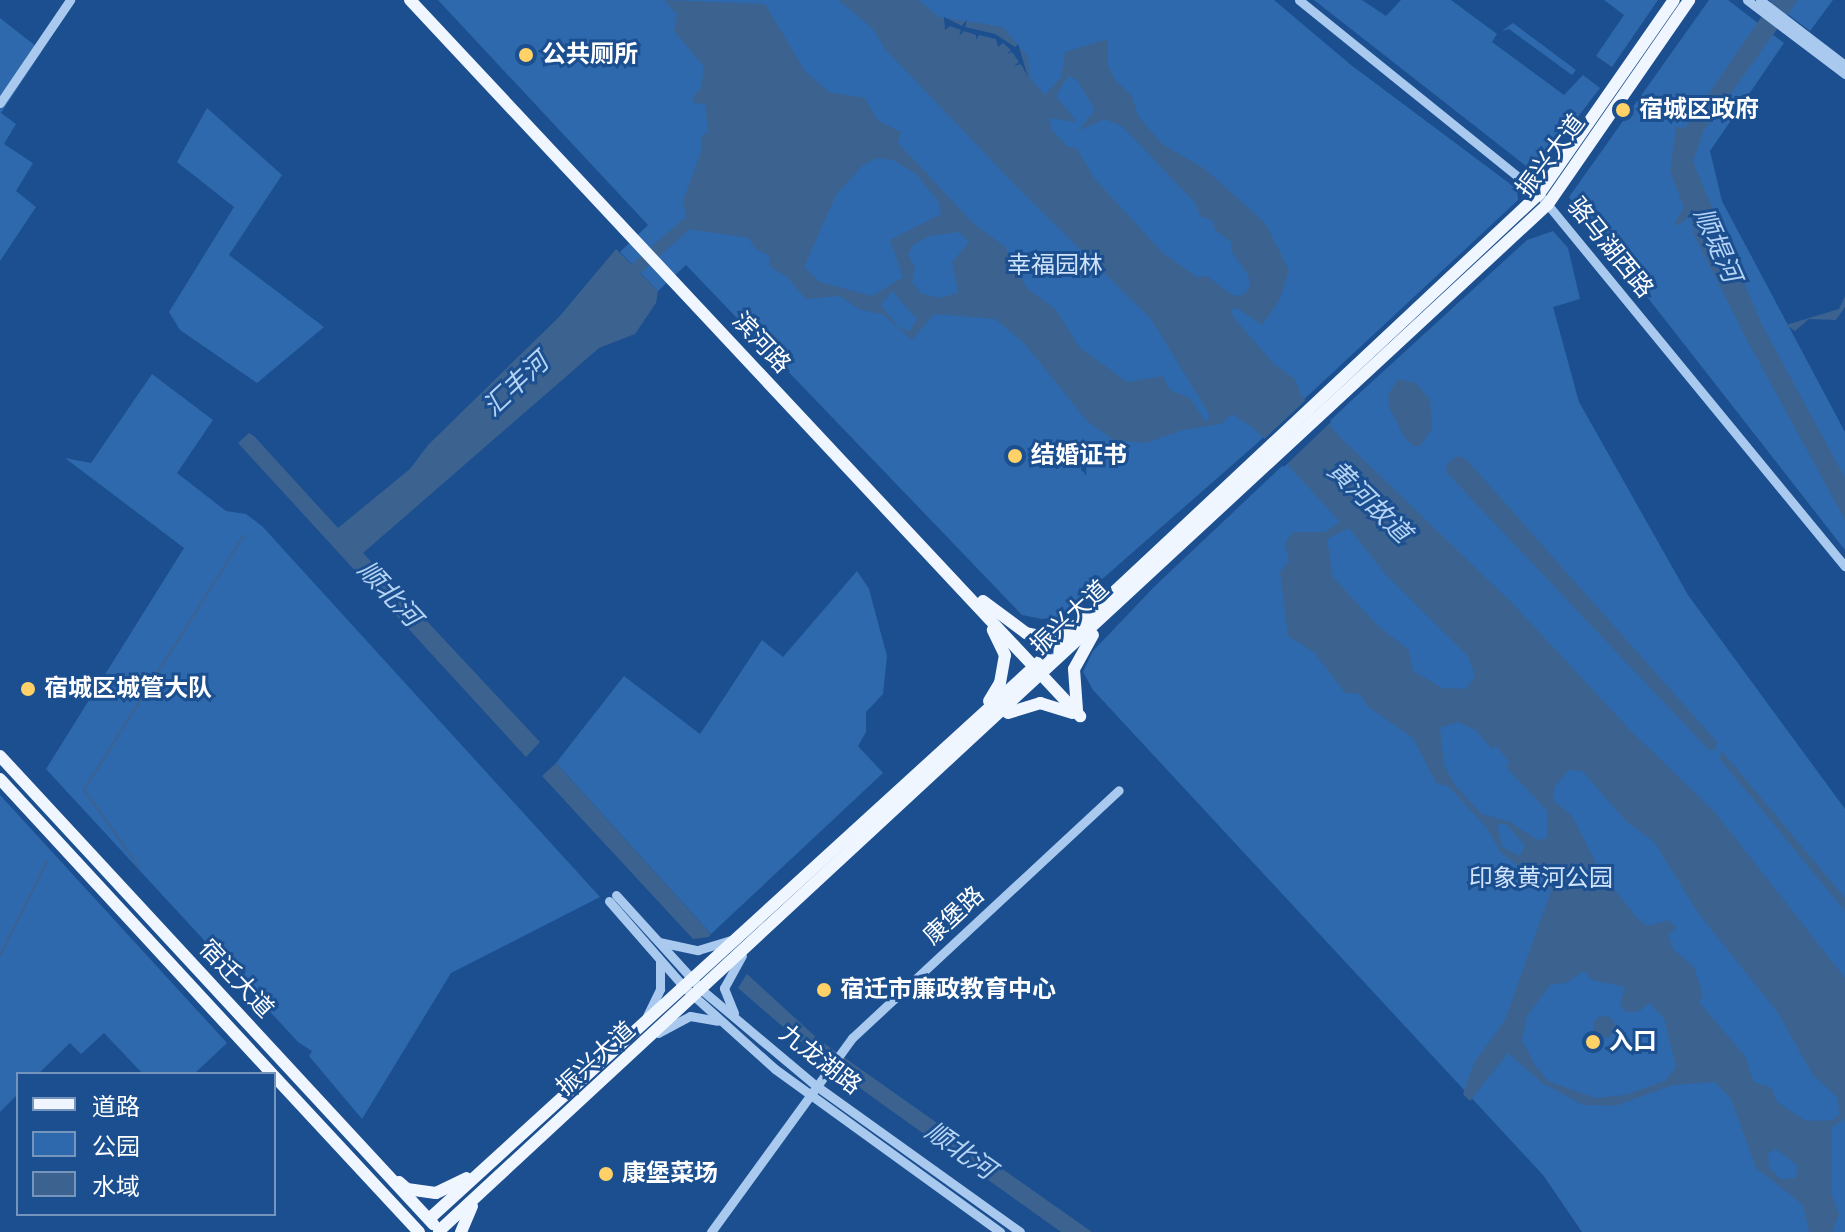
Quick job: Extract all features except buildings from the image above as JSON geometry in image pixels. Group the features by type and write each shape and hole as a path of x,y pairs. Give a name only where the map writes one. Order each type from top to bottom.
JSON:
{"main road":[{"name":"滨河路","path":"410,0 1080,716"},
{"name":"振兴大道","path":"1543,199 1674,0"},
{"name":"振兴大道","path":"440,1232 745,951 1037,671 1137,586 1262,470 1332,396 1543,199 1689,0"},
{"name":"振兴大道","path":"1037,671 1120,585 1251,460 1332,396"},
{"path":"939,566 1012,628 1040,636 1067,627 1120,585"},
{"path":"939,566 993,630 1005,655 1000,683 967,736"},
{"path":"1080,716 1072,690 1079,656 1137,586"},
{"path":"967,736 1026,705 1051,705 1080,716"},
{"name":"振兴大道","path":"429,1219 967,736"},
{"name":"宿迁大道","path":"0,756 440,1232"},
{"name":"宿迁大道","path":"0,779 270,1072"},
{"name":"宿迁大道","path":"276,1078 419,1232"},
{"path":"376,1163 407,1189 436,1193 497,1160"},
{"path":"461,1232 471,1207 504,1173"}],"street":[{"path":"0,103 70,0"},
{"name":"骆马湖西路","path":"1299,0 1543,199 1845,567"},
{"path":"1747,0 1845,65"},
{"path":"1760,0 1845,74"},
{"name":"康堡路","path":"711,1232 852,1038 1119,790"},
{"name":"九龙湖路","path":"689,984 656,941 613,898 660,959 699,994 724,1024 1000,1232"},
{"path":"656,941 698,950 743,934"},
{"path":"741,1022 724,988 745,951"},
{"path":"639,1030 660,989 660,959"},
{"name":"九龙湖路","path":"699,994 741,1022 812,1090 1020,1232"},
{"path":"652,1037 690,1016 724,1024"}],"green space":[{"name":"幸福园林","path":"438,0 1274,0 1351,65 1517,189 1518,200 1255,445 1059,617 1042,619 1022,615 686,265 658,291 620,252 648,225"},
{"path":"1314,0 1362,0 1386,16 1401,0 1451,0 1497,34 1492,42 1564,95 1583,75 1600,88 1535,173"},
{"path":"1604,0 1658,0 1612,67 1596,56 1624,15"},
{"path":"1709,0 1728,0 1784,43 1710,151 1722,201 1845,432 1845,550 1569,197"},
{"path":"1769,0 1833,0 1810,31"},
{"path":"0,18 42,51 1,113 16,124 4,144 33,163 16,191 36,207 0,261"},
{"path":"1513,23 1576,70 1572,75 1509,29 1502,31"},
{"path":"207,108 282,175 229,255 324,327 257,383 180,330 169,312 234,207 177,162"},
{"name":"印象黄河公园","path":"1553,231 1568,248 1580,299 1553,307 1579,402 1688,595 1845,809 1845,1232 1582,1232 1543,1175 1093,690 1083,672 1093,651 1154,587 1352,400 1527,240"},
{"path":"152,374 213,420 177,473 226,511 246,514 262,526 600,897 451,973 362,1119 309,1056 312,1051 298,1042 46,769 184,548 65,458 91,463"},
{"path":"857,571 869,589 887,656 883,694 866,712 866,732 858,746 883,773 711,934 556,763 624,676 700,734 762,640 783,657"},
{"path":"0,795 227,1043 196,1072 141,1072 104,1033 81,1054 70,1043 40,1072 16,1072 16,1096 0,1112"}],"water":[{"name":"黄河故道","path":"664,0 765,4 805,71 829,92 865,98 878,121 901,132 898,143 973,223 1005,247 1027,288 1056,310 1079,347 1127,382 1163,376 1170,390 1190,398 1206,422 1210,417 1205,407 1151,319 1017,187 886,50 873,29 838,0 918,0 939,17 1003,27 1028,57 1030,78 1045,95 1061,77 1065,52 1108,39 1108,65 1116,81 1132,96 1138,116 1162,144 1205,169 1265,223 1289,270 1279,301 1262,325 1237,308 1230,310 1235,319 1274,364 1295,379 1301,395 1343,440 1513,604 1631,731 1714,811 1845,978 1845,1119 1832,1127 1832,1195 1839,1215 1832,1232 1809,1232 1803,1205 1756,1168 1731,1099 1715,1082 1673,1085 1615,1106 1583,1105 1542,1083 1508,1053 1470,1101 1463,1094 1474,1063 1505,1020 1551,891 1546,878 1529,874 1501,853 1486,827 1449,787 1436,783 1413,738 1367,706 1360,694 1345,693 1314,652 1288,636 1280,572 1289,561 1285,543 1293,532 1324,532 1340,522 1256,430 1232,414 1221,424 1183,430 1146,443 1114,440 1088,422 1024,343 995,319 934,314 912,340 882,314 861,310 839,296 806,299 786,276 769,266 770,256 756,249 748,238 689,229 683,201 701,152 701,136 708,132 705,104 694,103 693,97 701,88 704,67 674,31 677,14","holes":["1068,76 1077,80 1095,110 1078,131 1105,119 1123,127 1196,204 1200,216 1213,221 1215,230 1231,242 1231,251 1248,275 1250,287 1242,296 1232,295 1207,276 1197,277 1163,253 1094,178 1077,148 1068,147 1052,130 1049,118 1077,122 1056,96","877,158 893,160 916,174 938,201 941,214 890,240 903,277 872,296 820,282 804,267 836,195 862,166","959,232 969,242 952,262 958,293 938,298 921,293 912,282 915,267 908,255 913,245 930,236","892,291 917,319 910,331 899,328 881,305","1349,528 1387,576 1468,656 1475,676 1466,689 1442,688 1413,671 1409,650 1378,626 1333,577 1327,539","1458,722 1475,730 1492,749 1496,746 1510,763 1506,767 1547,811 1547,838 1537,840 1510,822 1482,814 1455,785 1444,765 1440,728","1569,770 1582,771 1626,821 1654,842 1699,914 1778,1013 1813,1075 1838,1098 1839,1115 1832,1120 1806,1121 1777,1102 1772,1088 1754,1082 1745,1056 1699,1002 1703,996 1694,967 1674,950 1668,936 1676,927 1668,920 1647,926 1636,917 1600,871 1572,816 1553,800 1555,786","1497,824 1506,824 1525,846 1520,856 1502,847","1584,971 1592,980 1625,987 1620,1004 1626,1012 1638,1012 1650,1003 1664,1019 1676,1067 1665,1081 1625,1095 1595,1098 1548,1081 1535,1065 1522,1040 1527,1016 1550,985 1566,983","1776,1149 1797,1165 1796,1178 1781,1179 1769,1168 1768,1154"]},
{"name":"顺堤河","path":"1773,0 1798,0 1703,132 1693,162 1762,325 1845,478 1845,520 1746,338 1694,235 1691,216 1677,226 1675,222 1684,208 1670,171 1676,127 1685,128"},
{"name":"顺北河","path":"616,249 658,291 656,303 635,334 599,348 363,553 540,742 526,757 238,443 249,433 254,436 338,528 410,469 428,445 559,317"},
{"path":"1845,296 1845,307 1836,320 1809,319 1795,331 1786,325 1839,309"},
{"path":"1398,379 1416,383 1430,400 1432,429 1421,445 1415,447 1404,437 1389,407 1388,395"},
{"path":"1457,456 1466,459 1717,742 1715,750 1709,750 1447,473 1446,465"},
{"path":"1722,751 1845,898 1845,911 1719,758"},
{"path":"556,763 711,934 709,937 693,939 542,776"},
{"name":"顺北河","path":"747,974 818,1039 1092,1232 1061,1232 825,1063 738,988"},
{"path":"1600,1016 1608,1016 1615,1027 1608,1038 1600,1038 1593,1031 1593,1023"}],"pier":[{"path":"944,17 962,26 967,19 965,27 995,34 1015,47 1018,44 1028,77 1021,64 1014,66 1019,62 1012,52 1007,54 1011,50 1003,43 998,47 996,39 979,35 976,40 976,35 964,31 959,36 961,30 950,26 945,30"},
{"path":"1309,397 1331,422 1284,467 1261,442"}],"waterway":[{"name":"汇丰河","path":"625,278 687,224"},
{"path":"139,867 84,790 244,535"},
{"path":"0,955 47,861"}],"place":[{"name":"公共厕所","path":"526,55"},
{"name":"宿城区政府","path":"1623,110"},
{"name":"结婚证书","path":"1015,456"},
{"name":"宿城区城管大队","path":"28,689"},
{"name":"宿迁市廉政教育中心","path":"824,990"},
{"name":"入口","path":"1593,1042"},
{"name":"康堡菜场","path":"606,1174"}]}
